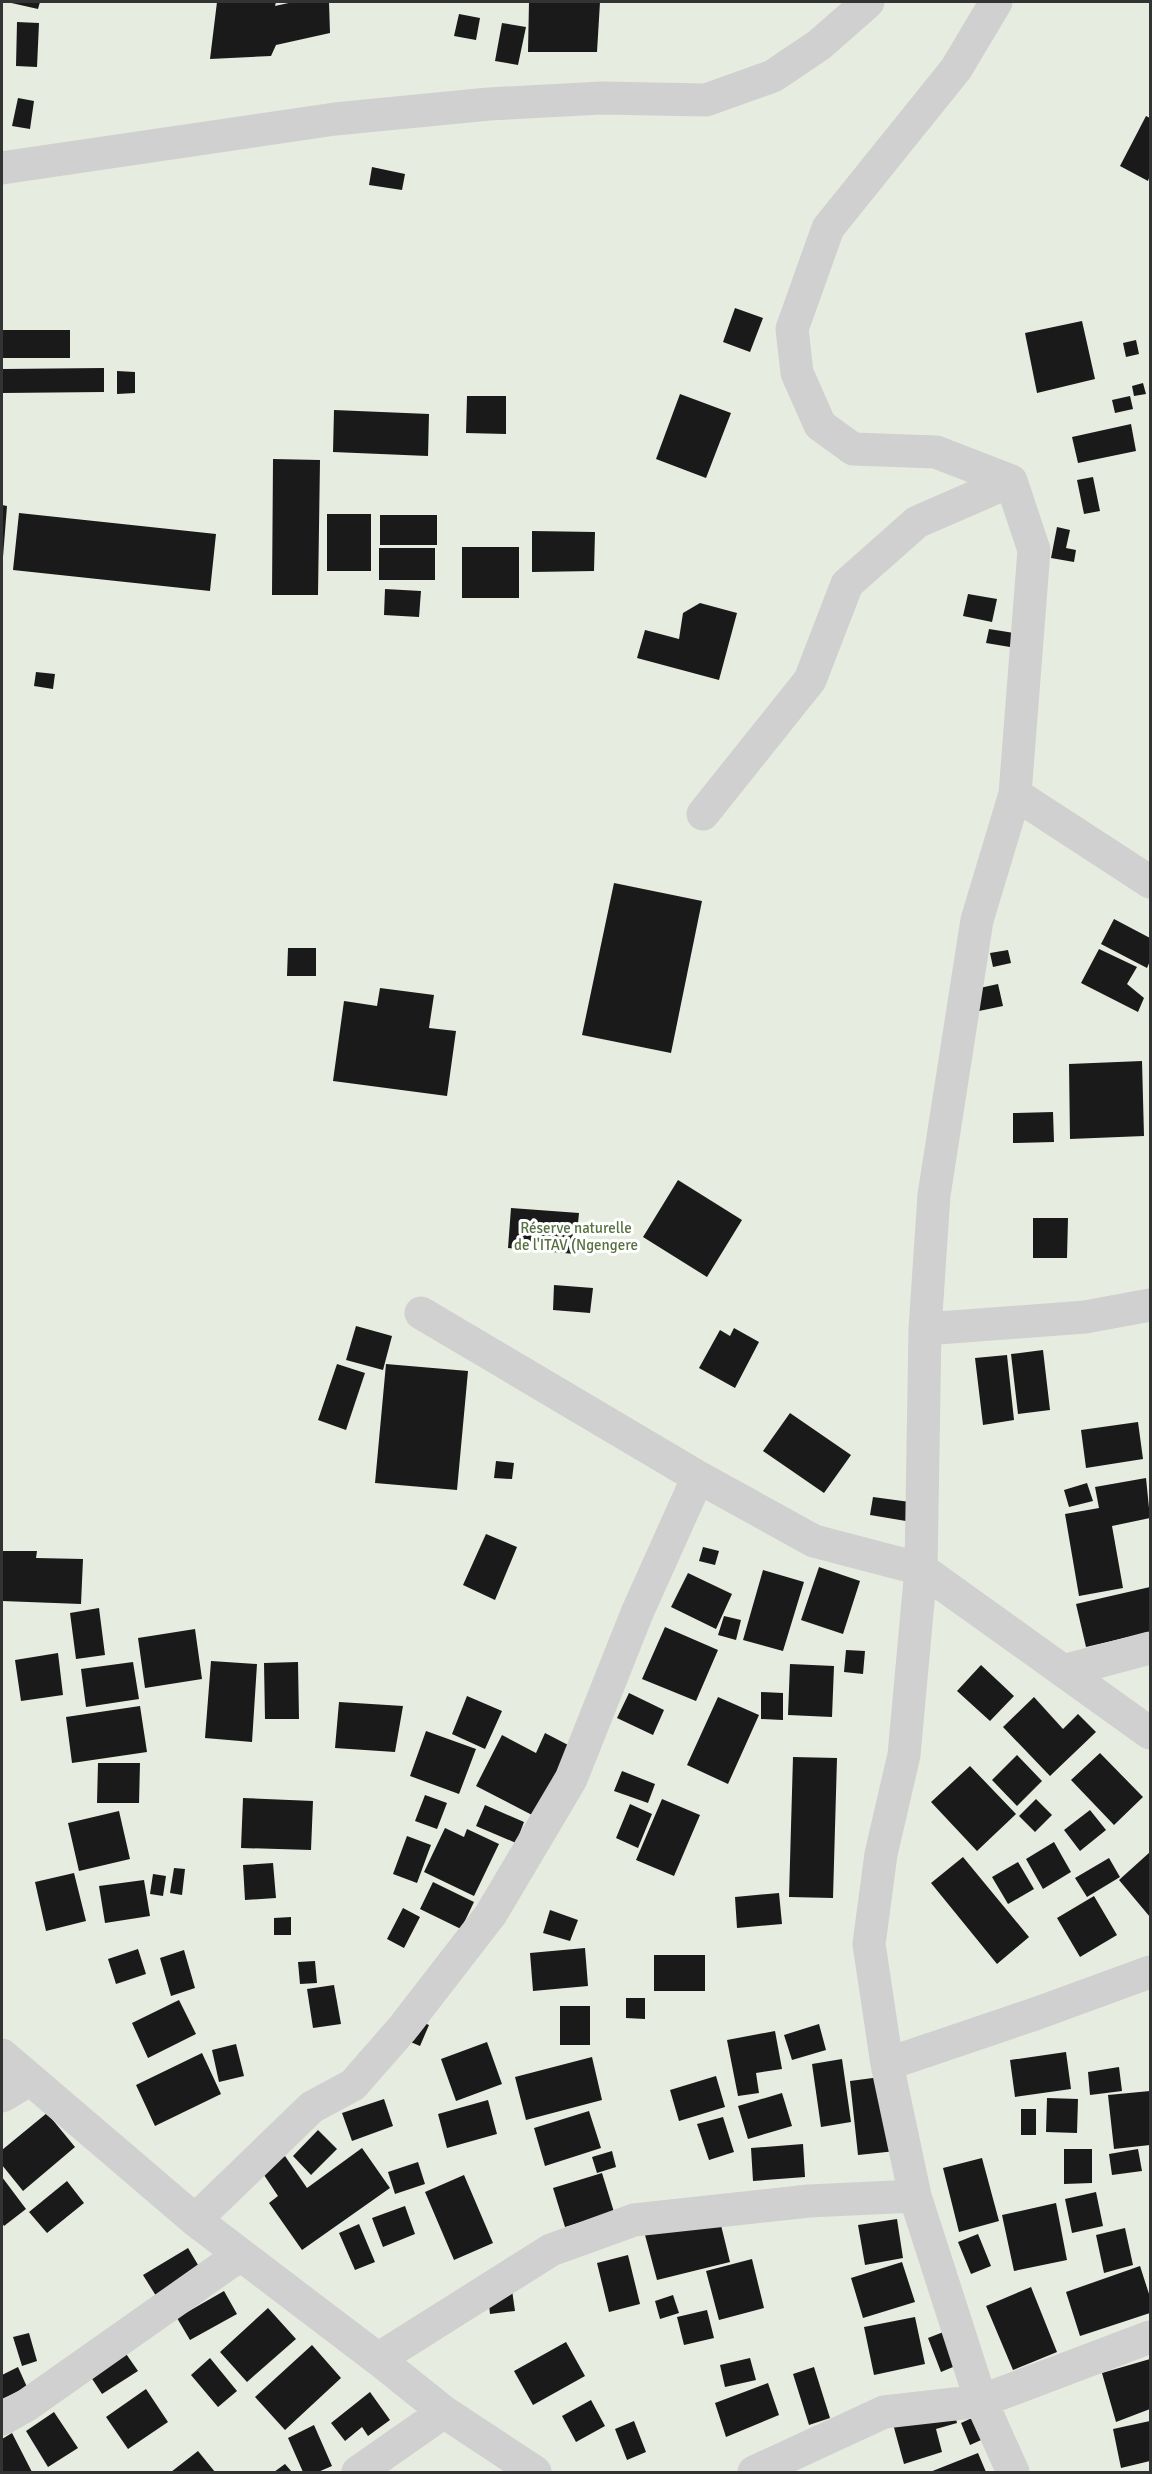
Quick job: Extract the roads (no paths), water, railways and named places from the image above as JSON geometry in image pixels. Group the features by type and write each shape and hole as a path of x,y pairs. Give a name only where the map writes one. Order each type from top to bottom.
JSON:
{"street":[{"path":"2,168 335,119 489,104 602,98 706,100 773,76 819,45 868,2"},
{"path":"996,2 956,69 828,228 792,329 797,372 820,425 853,449 936,452 1011,481"},
{"path":"1011,481 1034,550 1015,794 977,920 934,1195 925,1329 921,1569 904,1755 881,1854 869,1944 887,2064 915,2196 981,2401 1013,2472"},
{"path":"703,814 810,680 847,584 917,522 1011,481"},
{"path":"1015,794 1150,882"},
{"path":"925,1329 1085,1317 1150,1305"},
{"path":"421,1313 698,1477 814,1541 921,1569 1150,1733"},
{"path":"195,2220 312,2107 353,2085 402,2029 490,1914 571,1779 637,1614 698,1477"},
{"path":"1063,1671 1150,1648"},
{"path":"887,2064 1150,1972"},
{"path":"2,2055 15,2088 195,2220 444,2412 535,2472"},
{"path":"378,2359 551,2250 634,2220 809,2201 915,2196"},
{"path":"2,2419 27,2405 240,2255"},
{"path":"754,2472 884,2412 981,2401 1150,2337"},
{"path":"358,2472 444,2412"}],"park label":[{"name":"Réserve naturelle de l'ITAV (Ngengere","path":"576,1236"}]}
